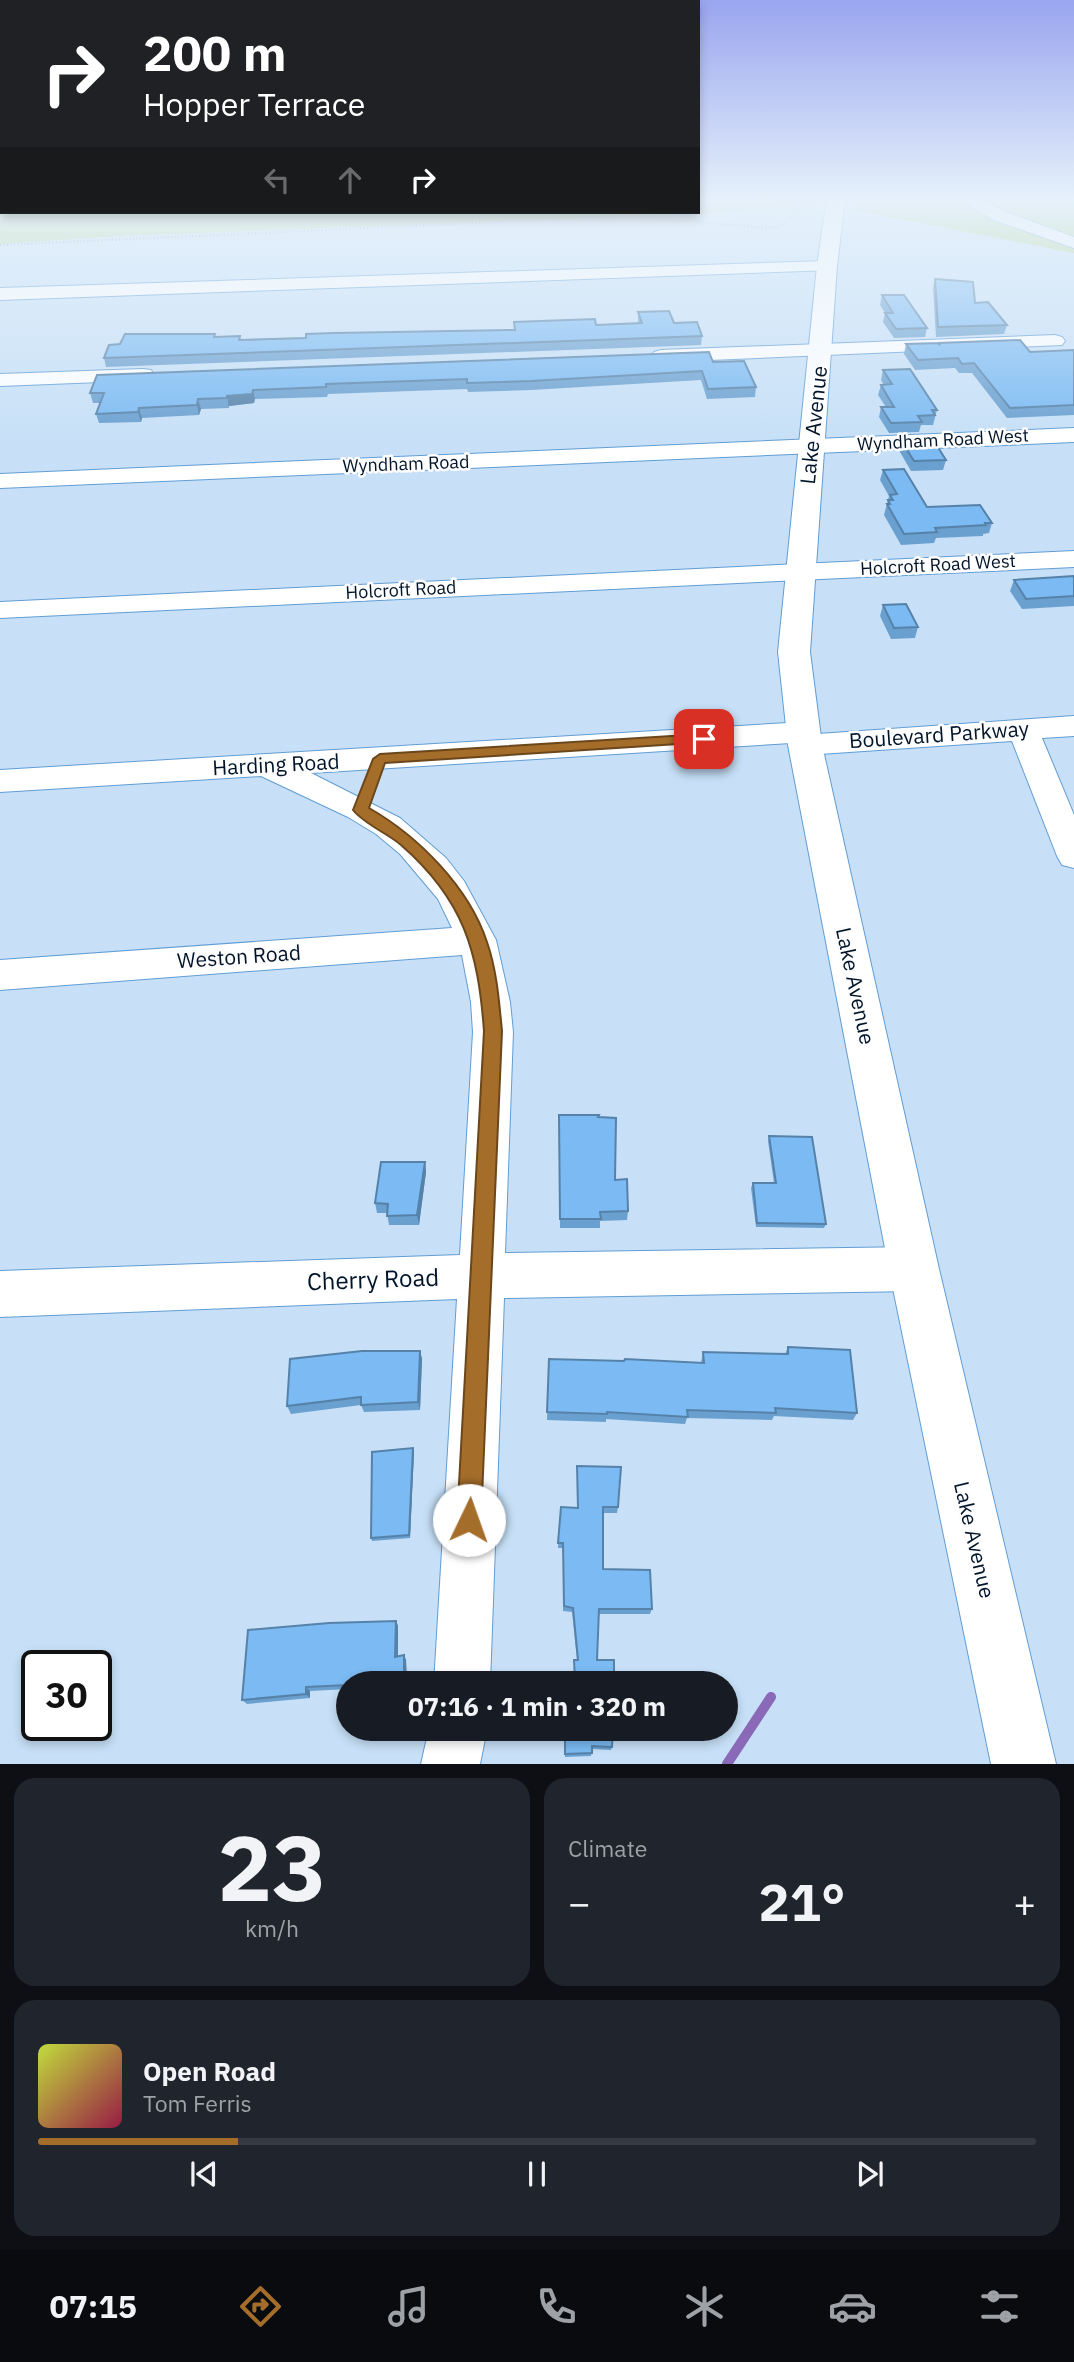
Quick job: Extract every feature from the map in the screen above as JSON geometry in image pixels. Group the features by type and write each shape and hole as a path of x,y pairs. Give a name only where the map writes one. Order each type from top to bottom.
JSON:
{"main road":[{"name":"Lake Avenue","path":"826,280 794,652 804,739 914,1269 1024,1763"}],"street":[{"path":"0,294 404,280"},
{"path":"640,356 1055,341"},
{"path":"0,380 167,374"},
{"name":"Wyndham Road West","path":"811,446 1074,435"},
{"name":"Wyndham Road","path":"0,481 811,446"},
{"name":"Holcroft Road West","path":"802,571 1074,559"},
{"name":"Holcroft Road","path":"0,610 802,571"},
{"name":"Boulevard Parkway","path":"804,739 1074,726"},
{"path":"1023,729 1074,856"},
{"name":"Harding Road","path":"0,781 380,759 804,739"},
{"path":"361,810 380,759"},
{"path":"268,766 361,810 389,827 430,864 457,899 478,940 488,981 493,1031 463,1671"},
{"name":"Weston Road","path":"0,975 478,940"},
{"name":"Cherry Road","path":"0,1294 480,1276 914,1269"},
{"path":"450,1763 455,1741"}],"building":[{"path":"935,280 973,282 975,303 988,302 1007,325 938,327"},
{"path":"882,295 904,295 927,328 896,329 885,313 893,313"},
{"path":"669,311 674,323 697,322 702,336 104,358 109,345 120,344 125,334 215,334 214,337 240,336 239,340 306,338 306,334 515,330 514,322 595,319 596,325 642,323 638,312"},
{"path":"1020,340 1030,352 1074,350 1074,405 1010,408 974,363 962,364 958,358 918,360 906,344 940,345 939,343"},
{"path":"709,352 713,362 744,361 756,387 708,389 702,371 531,381 467,383 467,379 326,384 326,387 253,390 252,394 198,399 197,405 139,408 138,412 96,414 104,393 90,393 97,375"},
{"path":"910,369 937,410 932,410 935,415 918,416 922,422 891,423 881,407 894,407 881,385 892,384 883,370"},
{"path":"934,441 946,460 914,461 902,442"},
{"path":"904,469 927,507 980,505 992,523 935,528 937,532 904,534 887,504 890,504 888,500 893,500 890,495 897,494 883,470"},
{"path":"1074,576 1074,596 1026,599 1014,580"},
{"path":"906,604 918,627 894,628 883,605"},
{"path":"559,1115 599,1115 598,1117 616,1118 615,1180 627,1179 628,1211 600,1212 601,1219 560,1219"},
{"path":"769,1136 812,1137 826,1224 757,1223 753,1183 776,1183"},
{"path":"381,1162 425,1162 417,1215 387,1216 388,1204 375,1203"},
{"path":"788,1347 850,1350 857,1413 775,1408 776,1413 687,1410 688,1417 607,1412 547,1412 549,1359 704,1363 703,1352 788,1354"},
{"path":"362,1351 420,1351 418,1402 361,1405 361,1397 287,1406 290,1359"},
{"path":"413,1448 409,1535 371,1538 372,1452"},
{"path":"577,1466 621,1467 618,1507 603,1507 603,1569 650,1570 652,1609 599,1609 597,1660 614,1660 614,1671 575,1671 574,1660 578,1660 573,1608 564,1606 563,1543 558,1543 561,1507 578,1508"},
{"path":"396,1621 395,1657 404,1655 404,1671 336,1671 336,1686 306,1687 306,1694 242,1700 248,1630"},
{"path":"565,1741 612,1741 612,1747 592,1746 592,1753 565,1754"}],"waterway":[{"path":"727,1764 771,1697"}],"route":[{"path":"469,1520 493,1031 492,1006 478,940 450,887 409,843 361,810 380,759 704,739"}]}
